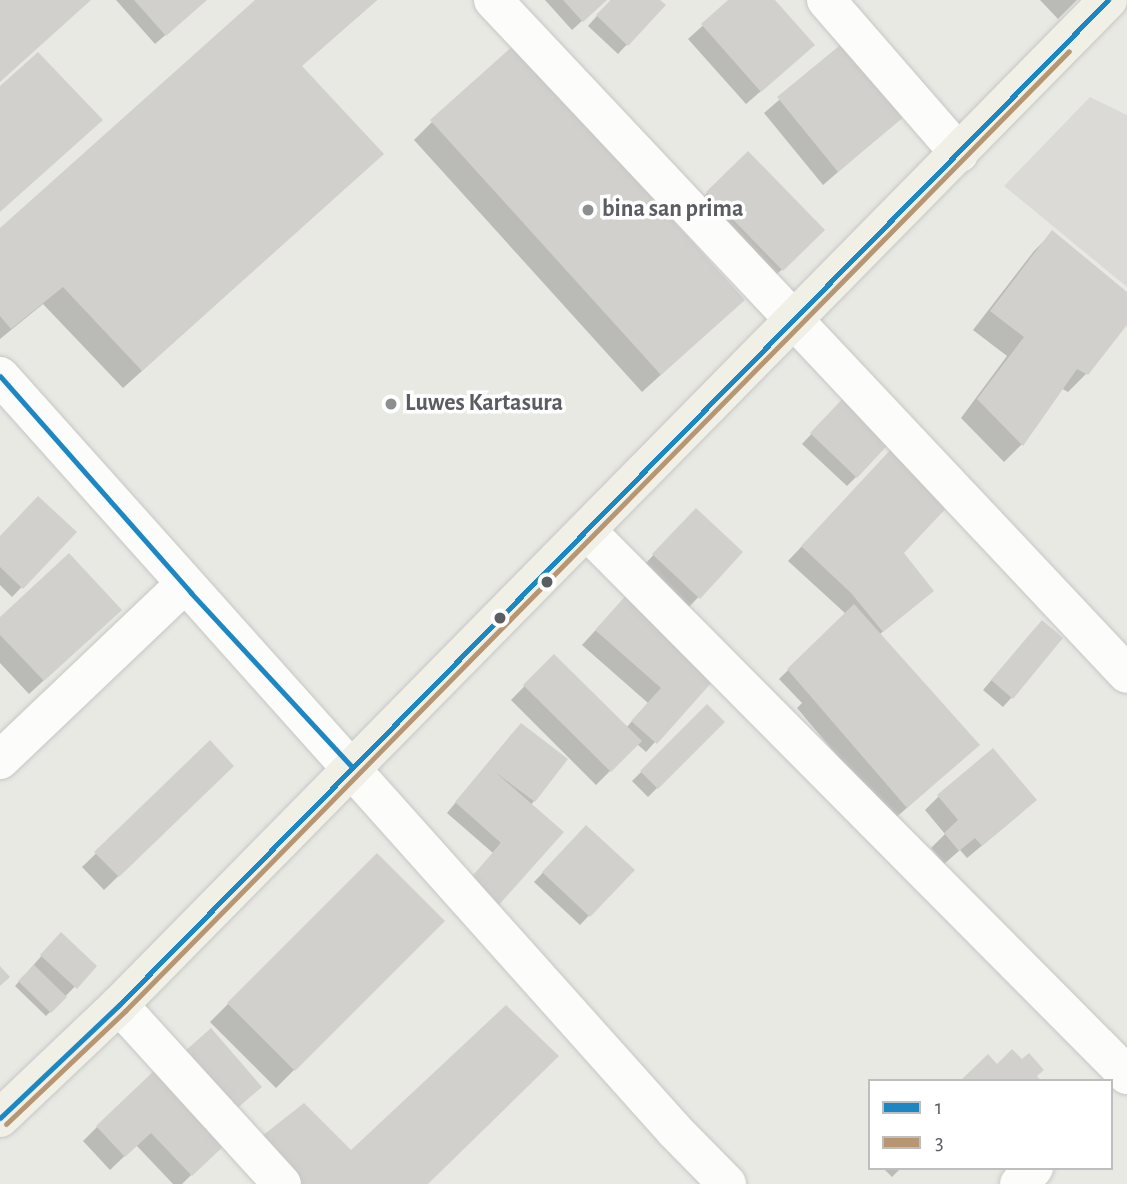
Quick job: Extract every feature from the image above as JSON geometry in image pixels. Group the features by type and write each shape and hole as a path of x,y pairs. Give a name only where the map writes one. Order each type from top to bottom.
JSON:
{"main road":[{"path":"0,1118 119,1005 351,766 587,531 1086,22"}],"street":[{"path":"493,0 1127,674"},
{"path":"826,0 959,153"},
{"path":"0,376 184,585 351,766 675,1131 727,1184"},
{"path":"587,531 1122,1076"},
{"path":"0,760 184,585"},
{"path":"119,1005 282,1184"},
{"path":"1019,1184 1032,1170"}],"shaded area":[{"path":"1090,97 1127,115 1127,287 1004,186"}],"building":[{"path":"0,0 91,0 0,82"},
{"path":"134,0 207,0 166,36"},
{"path":"255,0 377,0 302,66 384,154 142,371 63,287 11,329 0,316 0,228"},
{"path":"563,0 607,0 583,22"},
{"path":"611,0 660,0 666,5 628,46 596,15"},
{"path":"728,0 775,0 815,45 761,92 701,24"},
{"path":"850,37 911,111 838,172 777,97"},
{"name":"bina san prima","path":"514,45 745,300 661,375 430,120"},
{"path":"38,52 103,120 0,212 0,86"},
{"path":"748,151 825,230 783,271 706,192"},
{"path":"1052,230 1127,292 1127,325 1088,375 1077,369 1023,446 977,399 1024,337 990,311"},
{"path":"849,392 896,436 857,478 810,433"},
{"path":"893,447 952,502 904,553 934,591 883,632 851,593 801,546"},
{"path":"38,496 77,532 23,589 0,567 0,536"},
{"path":"696,508 743,552 700,599 652,554"},
{"path":"69,553 122,610 44,681 0,635 0,617"},
{"path":"629,592 720,673 657,744 631,721 661,688 595,630"},
{"path":"854,604 980,745 907,808 787,669"},
{"path":"1042,620 1063,638 1013,699 991,680"},
{"path":"554,654 642,741 611,772 523,685"},
{"path":"707,704 725,722 658,789 640,771"},
{"path":"521,723 568,759 535,802 495,772 564,832 497,907 468,881 501,843 455,802"},
{"path":"210,740 234,766 119,877 94,852"},
{"path":"993,748 1037,800 982,846 975,838 959,851 944,833 958,820 937,795"},
{"path":"586,825 635,870 590,917 542,872"},
{"path":"377,853 445,921 295,1071 227,1003"},
{"path":"61,932 97,966 77,989 40,955"},
{"path":"34,965 67,997 51,1013 18,981"},
{"path":"0,966 10,977 0,986"},
{"path":"506,1005 559,1056 428,1184 297,1184 257,1140 304,1103 351,1150"},
{"path":"211,1028 262,1087 235,1110 184,1052"},
{"path":"1012,1049 1022,1059 1029,1053 1044,1070 1037,1076 1039,1079 962,1079 988,1054 997,1064"},
{"path":"159,1066 229,1141 192,1176 151,1133 125,1157 96,1126"}],"transit line":[{"name":"1","path":"0,1118 119,1005 1108,0"},
{"name":"3","path":"6,1124 125,1011 1069,51"},
{"name":"1","path":"0,376 191,593 351,766"}],"place":[{"name":"bina san prima","path":"588,210"},
{"name":"Luwes Kartasura","path":"391,404"}]}
